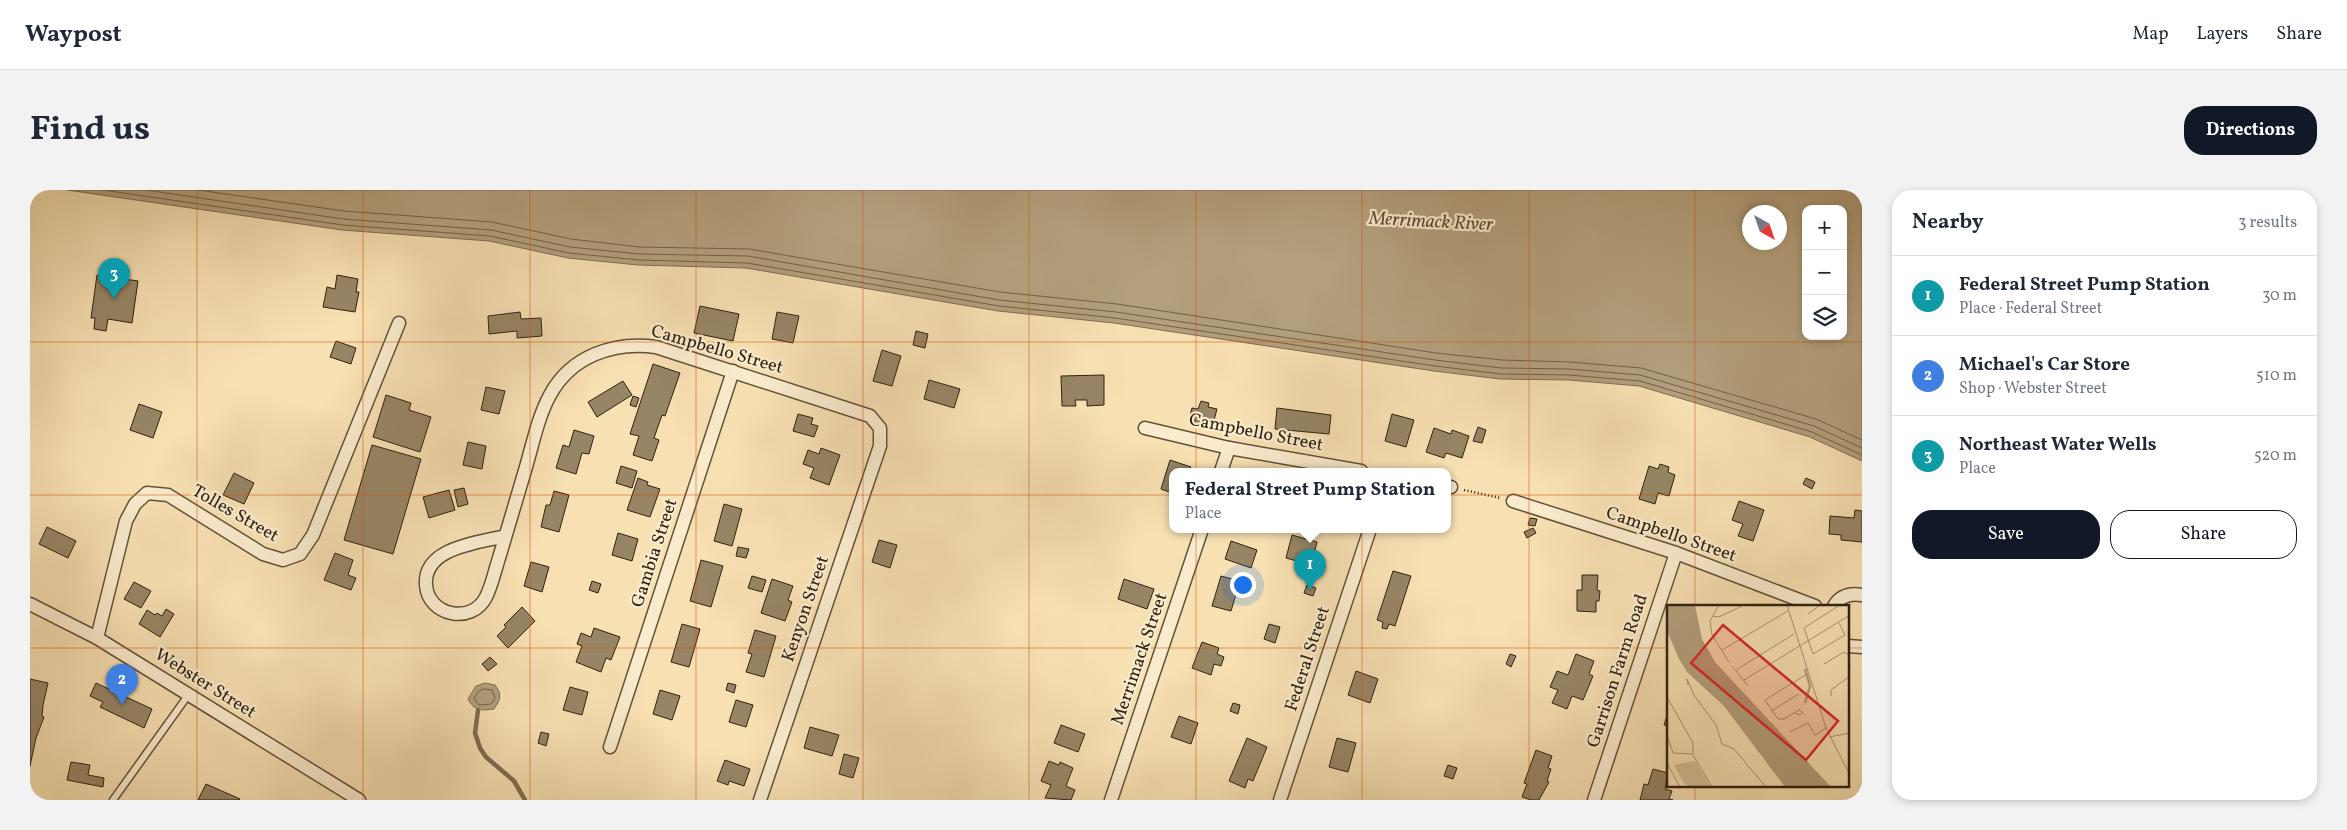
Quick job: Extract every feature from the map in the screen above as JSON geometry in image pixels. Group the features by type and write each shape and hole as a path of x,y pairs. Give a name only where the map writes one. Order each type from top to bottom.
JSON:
{"street":[{"name":"Tolles Street","path":"97,638 126,521 135,504 147,493 168,495 263,554 283,560 300,554 312,535 400,323"},
{"name":"Campbello Street","path":"505,536 439,556 431,564 427,574 426,584 433,604 451,614 461,614 480,606 490,588 539,421 550,395 577,364 593,354 612,347 635,344 656,347 870,416 880,428"},
{"name":"Gambia Street","path":"610,747 733,371"},
{"name":"Kenyon Street","path":"760,800 880,446 880,428"},
{"name":"Campbello Street","path":"1145,428 1229,448 1344,468"},
{"path":"1222,468 1229,448"},
{"name":"Campbello Street","path":"1513,501 1676,553 1813,605"},
{"name":"Merrimack Street","path":"1111,800 1201,533"},
{"name":"Federal Street","path":"1280,800 1369,533"},
{"name":"Garrison Farm Road","path":"1594,800 1676,553"},
{"path":"1835,605 1841,598 1848,595 1862,595"},
{"name":"Webster Street","path":"30,604 97,638 359,800"}],"lane":[{"path":"113,800 189,694"}],"path":[{"path":"1451,487 1513,501"}],"water":[{"name":"Merrimack River","path":"67,190 1862,190 1862,461 1810,437 1639,386 1569,380 1500,379 1434,371 1114,323 998,311 746,268 638,265 568,258 489,241 342,230"},
{"path":"485,683 495,685 499,691 499,699 494,709 476,708 468,699 476,686"}],"building":[{"path":"97,275 138,281 132,323 108,319 106,331 94,329 95,318 91,318"},
{"path":"337,275 358,279 356,292 359,292 355,312 323,307 327,287 335,289"},
{"path":"700,306 739,314 733,341 694,333"},
{"path":"520,312 521,319 541,318 542,336 517,338 517,331 489,334 488,316"},
{"path":"777,312 799,316 793,343 772,339"},
{"path":"916,331 928,334 925,348 913,345"},
{"path":"336,341 356,348 351,364 330,357"},
{"path":"882,350 901,356 892,386 873,381"},
{"path":"653,364 680,373 665,416 662,415 654,438 659,440 652,461 633,455 639,436 630,434"},
{"path":"1104,375 1104,405 1087,406 1087,400 1075,400 1076,406 1062,406 1061,376"},
{"path":"929,380 960,389 954,408 924,399"},
{"path":"623,381 632,395 597,417 588,402"},
{"path":"486,387 505,391 499,414 481,410"},
{"path":"386,395 411,403 409,410 431,417 420,452 373,437"},
{"path":"633,396 639,398 636,407 630,405"},
{"path":"1201,401 1209,403 1208,407 1217,409 1212,428 1194,423 1195,420 1189,419 1192,408 1198,409"},
{"path":"139,404 162,412 153,438 130,430"},
{"path":"1277,408 1331,415 1329,434 1275,429"},
{"path":"798,414 813,418 811,424 818,426 814,437 793,431"},
{"path":"1392,414 1414,420 1406,447 1385,441"},
{"path":"1478,427 1486,430 1482,443 1473,441"},
{"path":"1434,428 1451,434 1452,430 1469,436 1462,458 1446,453 1444,458 1426,452"},
{"path":"574,430 594,436 589,454 582,453 576,474 556,468 563,445 569,447"},
{"path":"468,442 486,446 482,469 463,465"},
{"path":"372,445 421,459 393,554 344,540"},
{"path":"821,448 840,455 829,485 810,478 814,468 803,464 808,450 819,454"},
{"path":"1170,460 1191,467 1169,468 1169,492 1161,489"},
{"path":"1660,464 1669,467 1668,472 1675,475 1669,496 1658,493 1655,504 1639,499 1649,466 1658,469"},
{"path":"621,466 637,471 632,488 616,483"},
{"path":"234,473 254,483 244,504 223,495"},
{"path":"638,478 648,482 647,485 660,489 650,517 627,510"},
{"path":"1806,478 1815,482 1812,489 1803,484"},
{"path":"464,488 468,504 458,507 454,490"},
{"path":"449,490 455,510 429,518 423,497"},
{"path":"554,491 569,495 559,532 541,527 546,505 550,505"},
{"path":"1739,501 1764,510 1753,541 1738,536 1743,524 1732,520"},
{"path":"724,504 742,509 732,546 714,541"},
{"path":"1855,510 1862,511 1862,542 1841,540 1841,535 1829,534 1830,516 1854,518"},
{"path":"1530,518 1537,519 1535,526 1528,525"},
{"path":"47,527 76,541 68,558 39,544"},
{"path":"1533,528 1536,533 1527,538 1524,532"},
{"path":"618,533 638,539 632,561 612,555"},
{"path":"1292,535 1317,542 1311,565 1286,558"},
{"path":"879,540 897,545 890,568 872,562"},
{"path":"1231,541 1257,550 1251,568 1225,559"},
{"path":"738,547 749,549 746,558 736,556"},
{"path":"335,553 353,560 348,575 356,578 351,590 324,580"},
{"path":"701,560 723,566 711,607 690,601"},
{"path":"531,562 549,567 542,592 524,586"},
{"path":"1393,571 1411,576 1395,626 1389,624 1387,629 1382,628 1383,622 1377,620"},
{"path":"1582,575 1598,575 1597,590 1600,591 1599,601 1596,601 1596,612 1577,611 1577,590 1582,590"},
{"path":"752,576 766,580 762,592 748,588"},
{"path":"1221,576 1240,581 1231,611 1212,606"},
{"path":"772,579 793,586 788,600 792,602 785,621 761,613"},
{"path":"1124,579 1154,589 1147,609 1118,599"},
{"path":"592,581 601,584 598,593 589,590"},
{"path":"134,582 151,591 141,608 124,599"},
{"path":"1307,585 1316,588 1313,596 1304,593"},
{"path":"522,607 535,621 508,648 497,636 506,627 504,625"},
{"path":"166,609 174,614 160,637 139,624 147,610 155,615 157,613 162,616"},
{"path":"682,624 700,629 689,667 671,662"},
{"path":"1269,624 1280,627 1275,643 1264,639"},
{"path":"594,628 620,637 611,660 606,658 601,672 576,662 582,646 577,644 581,633 591,637"},
{"path":"755,630 776,636 764,677 746,672 752,654 748,653"},
{"path":"1202,642 1219,648 1217,654 1224,657 1221,666 1214,664 1211,675 1192,668"},
{"path":"1510,654 1516,656 1511,667 1506,664"},
{"path":"1576,654 1594,661 1589,674 1593,676 1583,700 1572,696 1567,709 1552,703 1558,690 1550,687 1557,671 1568,675"},
{"path":"490,657 497,664 488,671 482,664"},
{"path":"1356,671 1378,679 1370,703 1348,695"},
{"path":"30,679 48,683 43,705 42,716 44,717 36,738 30,766"},
{"path":"96,683 152,709 144,728 100,707 103,702 90,696"},
{"path":"728,683 736,685 734,693 726,690"},
{"path":"570,687 588,692 582,715 563,710"},
{"path":"660,690 680,696 672,720 653,714"},
{"path":"736,700 753,705 746,727 729,722"},
{"path":"1233,703 1240,705 1238,714 1230,711"},
{"path":"1667,715 1667,726 1664,725"},
{"path":"1179,716 1198,723 1191,744 1171,737"},
{"path":"1061,725 1085,734 1078,752 1054,743"},
{"path":"810,727 839,735 832,756 804,748"},
{"path":"541,732 549,734 546,746 538,743"},
{"path":"1247,738 1267,747 1253,781 1248,779 1245,788 1229,781"},
{"path":"1337,738 1356,743 1348,772 1329,767"},
{"path":"1536,750 1552,756 1548,768 1551,769 1547,781 1549,782 1539,800 1531,800 1522,797 1527,784 1524,783"},
{"path":"844,754 859,758 853,778 839,774"},
{"path":"725,760 750,769 744,786 729,781 728,785 717,781"},
{"path":"1049,761 1059,765 1060,762 1073,768 1066,786 1075,790 1071,800 1045,798 1051,785 1041,781"},
{"path":"71,762 90,765 88,775 104,778 103,787 67,780"},
{"path":"1448,765 1457,768 1453,779 1444,776"},
{"path":"1653,769 1667,773 1665,789 1672,791 1669,799 1673,800 1640,800 1644,784 1648,785"},
{"path":"206,784 240,799 198,800"}],"waterway":[{"path":"478,710 475,733 480,748 486,757 514,781 525,800"}],"place":[{"name":"Northeast Water Wells","path":"114,299"},
{"name":"Federal Street Pump Station","path":"1310,590"},
{"name":"Michael's Car Store","path":"122,705"}]}
